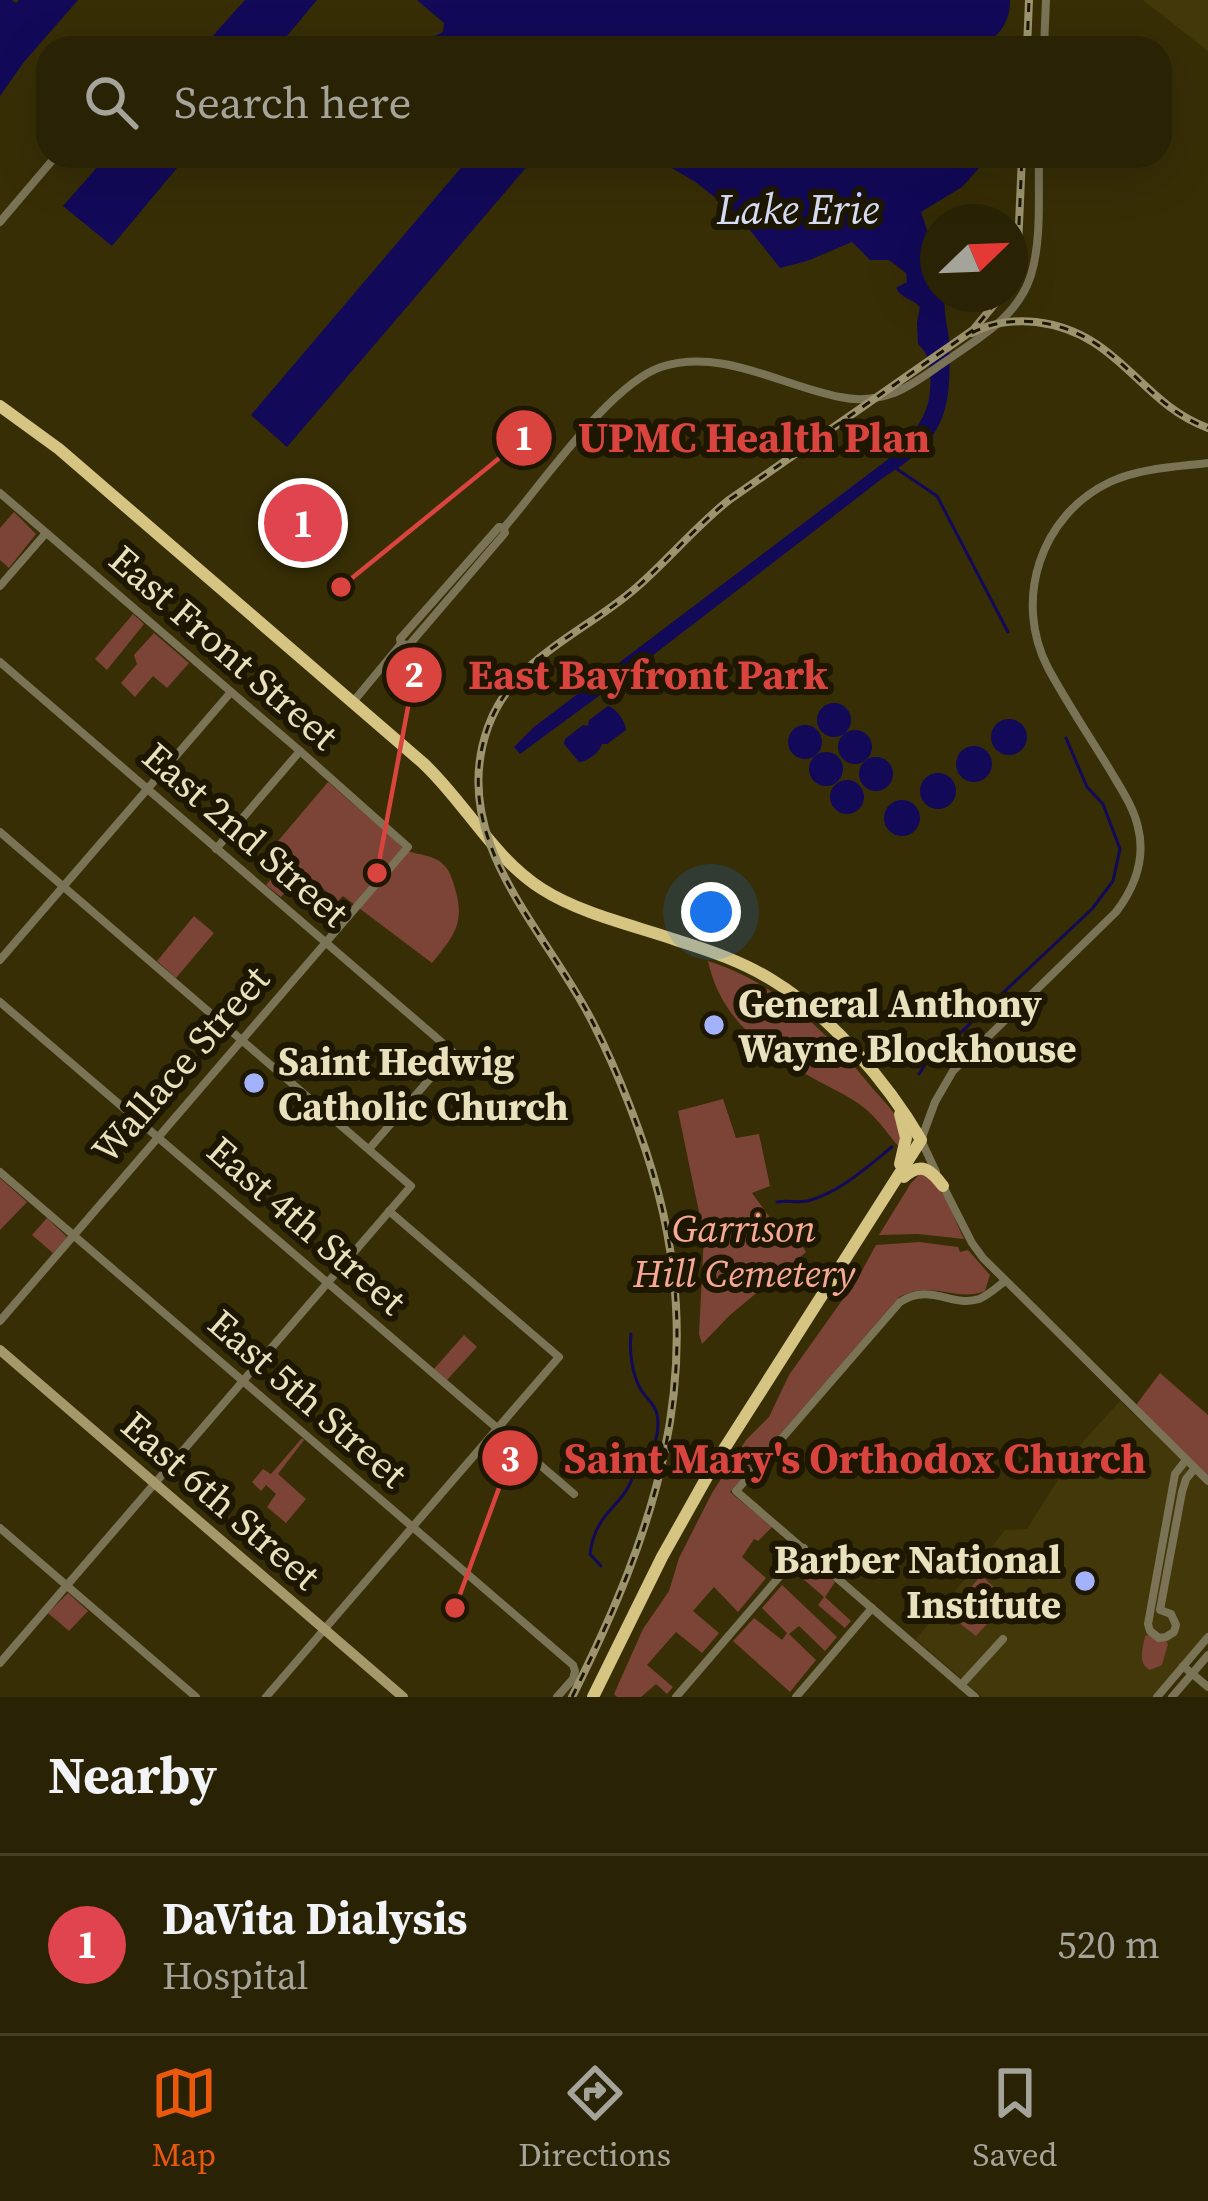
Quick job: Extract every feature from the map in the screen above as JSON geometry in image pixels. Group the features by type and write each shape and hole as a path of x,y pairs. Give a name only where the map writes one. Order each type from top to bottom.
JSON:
{"highway":[{"path":"0,406 59,449 438,777 531,881 572,904 718,954 776,982 831,1027 921,1140 712,1468 593,1697"},
{"path":"887,1196 906,1138 895,1102"},
{"path":"887,1196 916,1168 931,1170 943,1186"}],"main road":[{"name":"East 6th Street","path":"0,1350 403,1697"}],"street":[{"path":"1044,36 1046,0"},
{"path":"0,222 46,168"},
{"path":"353,702 431,603 633,382 665,366 693,362 723,364 825,394 875,398 898,391 1000,323 1025,290 1034,260 1038,168"},
{"path":"1208,463 1142,472 1107,483 1069,511 1045,546 1033,598 1038,644 1128,801 1139,829 1140,865 1131,892 1109,920 952,1071 921,1140 975,1249 1208,1481"},
{"name":"East Front Street","path":"0,493 408,847"},
{"path":"0,586 46,532"},
{"name":"East 2nd Street","path":"0,662 453,1052 369,1149"},
{"path":"0,961 231,692"},
{"path":"216,849 300,751"},
{"path":"0,832 411,1186 0,1664"},
{"name":"Wallace Street","path":"0,1321 408,847"},
{"name":"East 4th Street","path":"0,1002 574,1495"},
{"name":"East 5th Street","path":"0,1172 573,1665 573,1679 557,1697"},
{"path":"266,1697 559,1357 389,1211"},
{"path":"975,1697 736,1491 900,1302 922,1293 974,1300 1005,1281"},
{"path":"1160,1610 1174,1619 1174,1634 1162,1638 1149,1628 1150,1618 1175,1474 1186,1460"},
{"path":"1150,1618 1160,1610 1182,1492 1195,1468"},
{"path":"0,1528 196,1697"},
{"path":"676,1697 804,1548"},
{"path":"796,1697 872,1608"},
{"path":"1157,1697 1208,1637"},
{"path":"961,1684 1003,1639"},
{"path":"1172,1697 1208,1655"},
{"path":"1183,1666 1208,1687"}],"shaded area":[{"path":"1143,0 1208,0 1208,51"},
{"name":"Barber National Institute","path":"1120,1401 1208,1486 1208,1633 1153,1697 982,1697 916,1639 1005,1530 1027,1529 1080,1445"}],"green space":[{"path":"14,512 36,534 9,568 0,560 0,528"},
{"path":"133,614 144,624 107,670 95,659"},
{"path":"154,633 189,663 167,688 153,676 135,697 121,683 137,664 134,655"},
{"path":"328,782 401,847 439,861 449,872 458,919 432,963 303,872 281,897 266,885 288,860 273,847"},
{"path":"194,916 214,933 176,978 157,961"},
{"path":"708,961 777,995 817,1027 892,1111 899,1124 900,1148 864,1107 783,1060 750,1034 724,1002"},
{"name":"Garrison Hill Cemetery","path":"723,1099 736,1138 759,1134 770,1186 752,1193 779,1230 792,1228 806,1252 702,1344 704,1236 678,1111"},
{"path":"921,1173 942,1193 964,1239 879,1235"},
{"path":"0,1178 27,1202 0,1230"},
{"path":"47,1218 67,1237 53,1253 32,1235"},
{"path":"919,1242 968,1250 990,1275 985,1291 923,1290 899,1297 730,1492 772,1527 758,1541 754,1539 742,1557 766,1578 738,1612 714,1587 693,1611 719,1633 702,1653 676,1632 647,1665 673,1687 667,1694 656,1684 641,1697 617,1697 614,1694 643,1629 669,1591 679,1558 712,1493 746,1440 769,1417 789,1375 876,1245"},
{"path":"464,1335 477,1347 447,1380 434,1369"},
{"path":"1160,1373 1208,1415 1208,1476 1136,1405"},
{"path":"302,1438 278,1474 306,1499 286,1523 267,1507 276,1494 266,1485 261,1491 252,1482 263,1469 271,1474"},
{"path":"807,1557 835,1582 825,1597 851,1621 845,1628 818,1605 824,1597 794,1571"},
{"path":"981,1575 1003,1596 983,1619 987,1624 976,1636 953,1618 961,1609 957,1605"},
{"path":"782,1585 837,1637 825,1651 799,1626 789,1634 816,1660 790,1692 733,1641 754,1618 782,1640 787,1633 762,1608"},
{"path":"68,1593 88,1611 69,1631 48,1613"},
{"path":"1149,1635 1168,1644 1162,1665 1150,1670 1142,1655"}],"water":[{"path":"0,0 78,0 47,36 36,36 36,48 0,96"},
{"path":"245,0 317,0 287,36 213,36"},
{"path":"417,0 1010,0 1003,27 995,36 435,36 443,32 444,23"},
{"path":"96,168 177,168 112,246 63,206"},
{"path":"461,168 526,168 287,447 251,415"},
{"name":"Lake Erie","path":"672,168 979,168 962,187 934,204 920,204 920,307 896,288 907,282 906,273 889,260 870,260 852,242 780,268 738,215"},
{"name":"Lake Erie","path":"920,307 920,312 946,312 950,366 946,406 920,450 520,754 514,747 534,727 895,454 918,426 929,397 929,363 918,344"},
{"path":"834,703 846,708 851,720 846,732 834,737 822,732 817,720 822,708"},
{"path":"608,706 626,730 579,762 565,739 588,726"},
{"path":"1009,719 1022,724 1027,737 1022,750 1009,755 996,750 991,737 996,724"},
{"path":"805,725 817,730 822,742 817,754 805,759 793,754 788,742 793,730"},
{"path":"855,730 867,735 872,747 867,759 855,764 843,759 838,747 843,735"},
{"path":"974,746 987,751 992,764 987,777 974,782 961,777 956,764 961,751"},
{"path":"826,752 838,757 843,769 838,781 826,786 814,781 809,769 814,757"},
{"path":"876,757 888,762 893,774 888,786 876,791 864,786 859,774 864,762"},
{"path":"938,773 951,778 956,791 951,804 938,809 925,804 920,791 925,778"},
{"path":"847,780 859,785 864,797 859,809 847,814 835,809 830,797 835,785"},
{"path":"902,800 915,805 920,818 915,831 902,836 889,831 884,818 889,805"}],"waterway":[{"path":"897,469 937,496 1008,632"},
{"path":"919,1074 936,1048 956,1037 1092,909 1113,881 1120,849 1103,804 1087,787 1066,738"},
{"path":"777,1202 807,1201 830,1192 892,1147"},
{"path":"601,1566 590,1554 593,1539 634,1472 650,1455 657,1430 656,1410 633,1370 631,1334"}],"railway":[{"path":"1028,36 1029,0"},
{"path":"1020,204 1021,168"},
{"path":"572,1697 627,1574 664,1452 677,1326 672,1260 652,1171 612,1062 491,846 481,808 479,769 488,727 500,702 533,664 637,587 729,500 973,330 988,312"},
{"path":"972,333 1011,322 1065,328 1089,339 1184,417 1208,428"}],"place":[{"name":"DaVita Dialysis","path":"303,523"},
{"name":"UPMC Health Plan","path":"341,587"},
{"name":"East Bayfront Park","path":"377,873"},
{"name":"General Anthony Wayne Blockhouse","path":"714,1025"},
{"name":"Saint Hedwig Catholic Church","path":"254,1083"},
{"name":"Barber National Institute","path":"1085,1581"},
{"name":"Saint Mary's Orthodox Church","path":"455,1608"}]}
